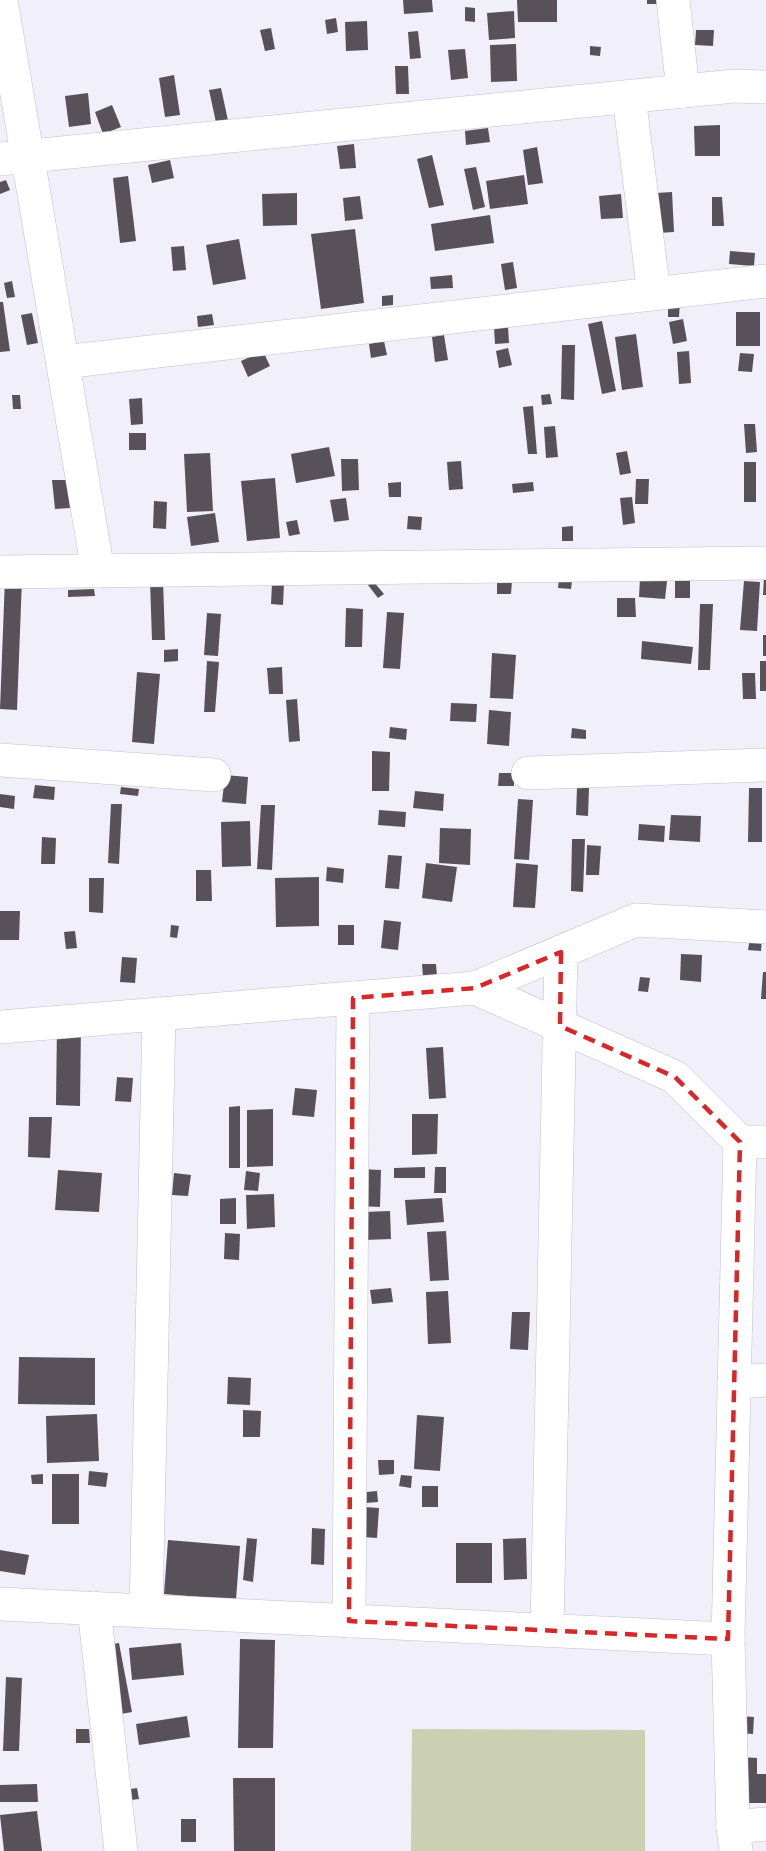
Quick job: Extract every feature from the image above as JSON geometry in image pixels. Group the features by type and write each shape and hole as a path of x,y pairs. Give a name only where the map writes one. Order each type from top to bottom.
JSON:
{"street":[{"path":"1,0 14,158 63,363 98,571"},
{"path":"673,0 683,92"},
{"path":"14,158 734,86 766,87"},
{"path":"629,97 654,293"},
{"path":"63,363 766,280"},
{"path":"0,577 98,571 766,562"},
{"path":"0,760 214,775"},
{"path":"528,773 766,765"},
{"path":"0,1027 475,988 636,920 766,927"},
{"path":"547,1630 561,952"},
{"path":"475,988 675,1077 753,1142 750,1381 728,1639 734,1839 766,1824"},
{"path":"349,1621 353,998"},
{"path":"146,1611 159,1014"},
{"path":"0,1604 728,1639"},
{"path":"94,1608 121,1851"}],"highlighted area":[{"path":"561,952 560,1026 675,1077 740,1142 728,1639 349,1621 353,998 475,988"}],"green space":[{"path":"412,1729 645,1730 645,1851 411,1851"}],"building":[{"path":"403,0 432,0 433,12 404,14"},
{"path":"517,0 557,0 557,22 518,22"},
{"path":"647,0 660,0 660,4 647,4"},
{"path":"465,7 475,8 475,22 465,21"},
{"path":"514,11 515,38 489,40 487,13"},
{"path":"336,18 338,32 327,34 325,20"},
{"path":"367,21 368,50 346,51 345,22"},
{"path":"271,28 275,49 265,51 260,30"},
{"path":"696,30 714,30 713,46 695,45"},
{"path":"418,31 421,58 410,59 408,32"},
{"path":"516,44 517,81 491,82 490,45"},
{"path":"590,46 601,47 600,56 590,55"},
{"path":"465,49 468,78 451,80 448,50"},
{"path":"395,66 408,66 409,94 396,94"},
{"path":"174,75 180,115 165,117 159,78"},
{"path":"221,88 229,125 217,127 209,90"},
{"path":"88,93 91,124 69,127 65,96"},
{"path":"112,105 121,127 103,134 95,112"},
{"path":"720,125 720,156 695,156 694,126"},
{"path":"488,128 490,142 466,145 465,131"},
{"path":"354,144 356,168 340,169 337,146"},
{"path":"537,147 543,183 528,185 523,150"},
{"path":"432,155 444,205 429,208 417,159"},
{"path":"170,160 174,178 152,183 148,165"},
{"path":"476,167 485,207 473,210 464,169"},
{"path":"524,175 528,204 490,209 486,181"},
{"path":"128,176 136,241 120,243 113,178"},
{"path":"6,180 10,190 0,194 0,182"},
{"path":"672,192 674,232 657,233 656,193"},
{"path":"297,193 297,225 263,226 262,194"},
{"path":"621,194 623,218 601,219 599,196"},
{"path":"360,196 363,219 345,221 343,198"},
{"path":"712,197 722,197 724,226 712,226"},
{"path":"490,215 494,243 435,251 431,224"},
{"path":"355,229 364,303 321,309 311,234"},
{"path":"239,239 246,279 213,285 206,245"},
{"path":"184,246 186,270 173,271 171,247"},
{"path":"730,251 755,253 754,266 729,264"},
{"path":"513,262 517,288 505,290 501,264"},
{"path":"452,275 453,288 431,289 430,277"},
{"path":"12,281 15,297 7,298 4,283"},
{"path":"393,295 393,305 382,306 382,296"},
{"path":"0,302 3,302 10,351 0,352"},
{"path":"668,302 680,302 679,317 668,317"},
{"path":"736,312 760,312 760,346 736,346"},
{"path":"32,313 38,343 27,345 21,315"},
{"path":"212,314 214,325 198,327 197,316"},
{"path":"683,319 687,341 673,344 669,322"},
{"path":"602,321 616,391 602,394 588,324"},
{"path":"508,327 509,343 495,344 494,328"},
{"path":"636,334 643,387 622,390 615,337"},
{"path":"444,335 448,360 435,362 432,337"},
{"path":"384,341 387,355 371,358 369,344"},
{"path":"562,345 575,345 574,400 561,399"},
{"path":"508,348 512,365 499,368 496,351"},
{"path":"263,351 270,366 248,377 241,361"},
{"path":"689,351 691,383 679,384 677,352"},
{"path":"740,353 754,354 752,372 738,371"},
{"path":"550,394 552,404 542,405 541,395"},
{"path":"12,395 20,395 21,409 13,409"},
{"path":"142,398 143,424 131,425 129,399"},
{"path":"533,406 537,454 528,454 523,407"},
{"path":"744,424 755,424 757,452 746,453"},
{"path":"555,426 558,457 546,458 544,427"},
{"path":"129,433 146,433 146,450 129,450"},
{"path":"329,447 335,476 296,483 291,454"},
{"path":"627,451 631,473 620,475 616,453"},
{"path":"210,453 213,511 187,512 184,454"},
{"path":"341,459 358,459 359,490 342,491"},
{"path":"461,461 463,489 449,490 447,462"},
{"path":"744,462 756,462 756,502 744,502"},
{"path":"275,478 280,538 247,541 241,481"},
{"path":"636,479 649,479 648,504 635,504"},
{"path":"52,480 68,480 70,508 55,509"},
{"path":"401,482 401,497 389,497 388,483"},
{"path":"533,482 534,491 513,493 512,484"},
{"path":"632,497 635,523 623,525 620,498"},
{"path":"346,498 349,520 334,522 330,500"},
{"path":"154,501 167,502 166,529 153,528"},
{"path":"215,513 219,542 191,546 187,517"},
{"path":"408,516 422,517 421,530 407,529"},
{"path":"297,520 300,534 289,536 286,522"},
{"path":"573,526 573,541 562,541 562,527"},
{"path":"764,577 766,577 766,595 763,595"},
{"path":"5,578 22,579 17,710 0,709"},
{"path":"640,578 667,581 665,599 639,597"},
{"path":"559,579 572,581 571,589 558,588"},
{"path":"163,580 165,640 152,640 150,581"},
{"path":"497,580 512,581 511,594 497,594"},
{"path":"675,580 690,580 690,598 675,598"},
{"path":"373,581 384,594 378,598 368,585"},
{"path":"744,581 760,582 757,631 740,630"},
{"path":"272,583 284,583 283,605 271,604"},
{"path":"94,589 95,596 68,597 68,590"},
{"path":"617,598 635,598 636,617 617,617"},
{"path":"700,604 713,604 710,670 698,670"},
{"path":"346,608 363,609 362,647 345,647"},
{"path":"387,612 404,613 400,669 383,668"},
{"path":"207,613 221,614 218,656 204,655"},
{"path":"763,635 766,635 766,656 763,656"},
{"path":"642,641 693,647 691,664 641,659"},
{"path":"178,649 178,661 164,662 164,650"},
{"path":"492,653 516,655 513,699 490,698"},
{"path":"207,661 219,662 215,712 204,712"},
{"path":"760,661 766,661 766,691 760,691"},
{"path":"282,667 283,694 269,694 267,668"},
{"path":"137,672 160,674 154,744 132,742"},
{"path":"742,673 755,673 756,699 743,699"},
{"path":"297,699 300,741 289,742 286,700"},
{"path":"451,703 477,704 476,722 450,721"},
{"path":"489,710 511,712 509,746 487,744"},
{"path":"390,727 407,729 406,740 389,738"},
{"path":"572,728 586,730 586,739 571,738"},
{"path":"372,751 390,752 389,791 372,791"},
{"path":"499,773 514,773 514,786 498,786"},
{"path":"225,775 248,777 246,804 222,802"},
{"path":"35,785 55,787 54,800 33,798"},
{"path":"121,787 139,789 138,796 120,794"},
{"path":"577,788 589,788 588,816 576,815"},
{"path":"749,788 762,788 762,842 748,842"},
{"path":"415,791 444,794 443,811 413,808"},
{"path":"0,794 15,796 14,809 0,807"},
{"path":"518,799 533,800 529,860 514,859"},
{"path":"111,804 122,804 119,864 108,863"},
{"path":"261,805 275,805 272,870 257,869"},
{"path":"379,810 406,812 405,827 378,825"},
{"path":"671,815 701,816 700,842 669,840"},
{"path":"250,821 251,866 222,867 221,822"},
{"path":"639,824 665,826 664,842 638,840"},
{"path":"440,828 471,829 470,865 439,863"},
{"path":"42,837 56,838 55,864 41,864"},
{"path":"572,839 585,839 583,892 571,891"},
{"path":"587,845 601,846 599,875 586,875"},
{"path":"388,855 402,856 399,889 385,888"},
{"path":"426,863 457,867 452,902 422,898"},
{"path":"516,863 538,865 535,908 513,907"},
{"path":"327,867 344,869 343,883 326,881"},
{"path":"196,870 211,870 212,901 196,901"},
{"path":"319,877 319,926 276,927 275,878"},
{"path":"89,878 104,878 103,913 89,912"},
{"path":"0,911 20,911 19,940 0,940"},
{"path":"384,920 401,922 398,950 381,948"},
{"path":"171,925 179,926 177,938 170,937"},
{"path":"338,925 354,925 354,945 338,945"},
{"path":"75,931 77,948 66,949 64,932"},
{"path":"750,938 762,939 761,951 748,950"},
{"path":"681,954 702,955 701,982 680,980"},
{"path":"122,957 137,958 135,983 120,982"},
{"path":"422,964 436,964 437,977 423,977"},
{"path":"763,972 766,972 766,999 761,999"},
{"path":"640,977 650,978 648,992 638,991"},
{"path":"57,1023 81,1023 80,1106 56,1105"},
{"path":"443,1047 446,1098 429,1099 426,1048"},
{"path":"117,1077 133,1078 131,1102 115,1101"},
{"path":"295,1088 317,1090 314,1117 292,1115"},
{"path":"240,1106 240,1168 229,1168 229,1107"},
{"path":"273,1109 273,1166 247,1167 247,1110"},
{"path":"412,1114 438,1114 437,1154 412,1155"},
{"path":"29,1117 52,1117 50,1158 28,1157"},
{"path":"425,1167 425,1178 394,1178 394,1168"},
{"path":"435,1167 446,1167 446,1193 434,1193"},
{"path":"360,1169 381,1170 380,1207 359,1206"},
{"path":"58,1170 102,1173 99,1212 55,1210"},
{"path":"246,1171 260,1173 258,1191 244,1190"},
{"path":"174,1173 191,1175 188,1196 172,1195"},
{"path":"274,1194 275,1227 247,1229 246,1195"},
{"path":"236,1198 236,1224 220,1224 220,1199"},
{"path":"442,1198 444,1222 407,1225 405,1200"},
{"path":"390,1211 391,1239 364,1240 363,1212"},
{"path":"446,1231 449,1280 430,1281 427,1232"},
{"path":"225,1233 240,1234 239,1260 224,1259"},
{"path":"391,1288 393,1302 372,1304 370,1290"},
{"path":"448,1291 451,1343 428,1344 426,1292"},
{"path":"512,1312 530,1312 528,1350 510,1349"},
{"path":"19,1357 95,1358 95,1405 18,1404"},
{"path":"228,1377 251,1378 250,1405 227,1404"},
{"path":"243,1410 261,1411 260,1437 243,1437"},
{"path":"97,1414 99,1461 47,1463 46,1416"},
{"path":"417,1415 444,1417 440,1471 414,1469"},
{"path":"378,1460 394,1460 394,1474 379,1475"},
{"path":"89,1471 108,1473 106,1487 88,1485"},
{"path":"43,1474 43,1484 32,1484 31,1475"},
{"path":"52,1474 79,1474 79,1524 52,1524"},
{"path":"401,1475 412,1476 411,1488 399,1486"},
{"path":"422,1486 438,1486 438,1507 422,1507"},
{"path":"377,1491 378,1502 366,1503 366,1492"},
{"path":"364,1507 379,1508 377,1538 363,1537"},
{"path":"312,1528 325,1529 324,1565 311,1564"},
{"path":"247,1538 257,1539 253,1582 243,1580"},
{"path":"526,1538 527,1579 504,1580 503,1539"},
{"path":"168,1540 240,1546 236,1600 164,1594"},
{"path":"456,1543 492,1543 492,1583 456,1583"},
{"path":"0,1550 29,1555 25,1575 0,1571"},
{"path":"240,1639 275,1640 273,1748 238,1748"},
{"path":"119,1643 132,1712 121,1714 107,1645"},
{"path":"181,1643 184,1675 132,1680 129,1648"},
{"path":"6,1677 22,1678 19,1751 3,1751"},
{"path":"187,1716 190,1737 139,1745 136,1724"},
{"path":"739,1716 754,1717 753,1734 738,1733"},
{"path":"76,1729 89,1729 90,1743 76,1743"},
{"path":"741,1757 757,1758 757,1774 766,1774 766,1803 741,1803"},
{"path":"233,1778 275,1778 275,1851 234,1851"},
{"path":"37,1784 38,1802 0,1802 0,1785"},
{"path":"137,1788 139,1799 131,1800 130,1789"},
{"path":"37,1811 42,1851 4,1851 0,1815"},
{"path":"181,1819 196,1819 196,1842 181,1842"}]}
